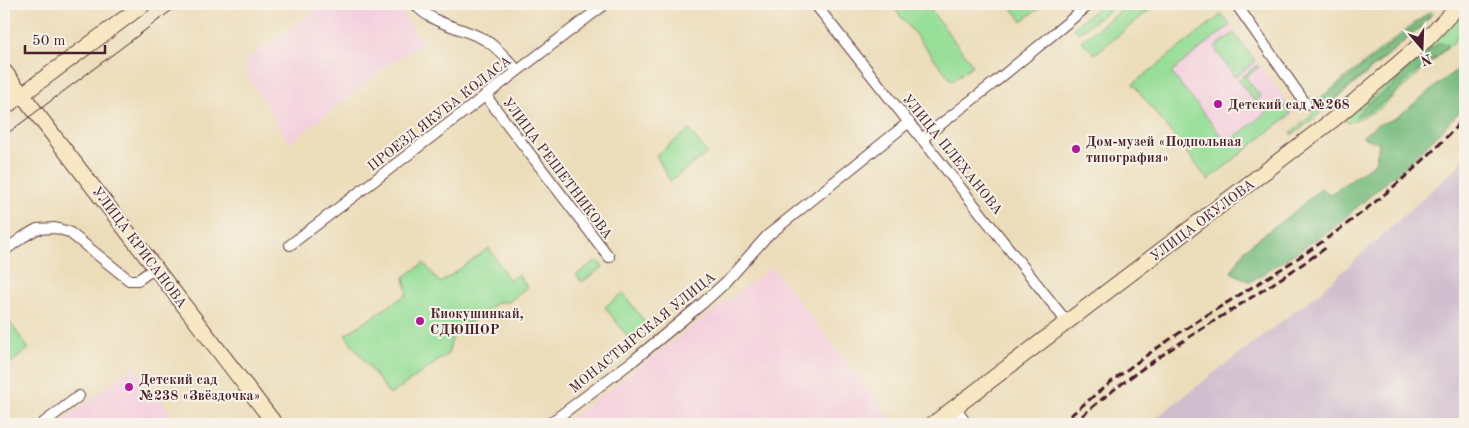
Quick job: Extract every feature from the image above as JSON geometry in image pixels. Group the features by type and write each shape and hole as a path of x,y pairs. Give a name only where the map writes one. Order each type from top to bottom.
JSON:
{"main road":[{"path":"4,108 144,4"},
{"name":"УЛИЦА ОКУЛОВА","path":"933,424 1334,119 1427,39 1460,4"},
{"name":"УЛИЦА КРИСАНОВА","path":"4,71 275,424"}],"street":[{"path":"415,4 420,10 439,21 487,40 516,70"},
{"name":"ПРОЕЗД ЯКУБА КОЛАСА","path":"290,245 516,70 605,4"},
{"name":"УЛИЦА ПЛЕХАНОВА","path":"815,4 1068,322"},
{"path":"923,138 1090,4"},
{"path":"1236,4 1306,104"},
{"name":"УЛИЦА РЕШЕТНИКОВА","path":"485,95 609,257"},
{"name":"МОНАСТЫРСКАЯ УЛИЦА","path":"549,424 634,360 704,303 768,236 909,122"},
{"path":"4,251 37,229 55,228 69,232 129,280 138,280 156,268"},
{"path":"42,424 79,396"},
{"path":"956,407 966,424"}],"shaded area":[{"path":"325,4 395,4 424,43 394,60 290,143 247,75 245,61"},
{"name":"Детский сад №268","path":"1222,14 1295,113 1208,180 1133,84"},
{"path":"1465,160 1465,424 1148,424 1320,292"},
{"path":"772,267 895,424 563,424"},
{"name":"Детский сад №238 «Звёздочка»","path":"134,366 179,424 59,424"}],"green space":[{"path":"891,4 926,4 973,65 952,81"},
{"path":"1009,4 1038,4 1041,7 1022,21"},
{"path":"1103,4 1118,4 1078,33 1073,28"},
{"path":"1130,4 1157,4 1095,54 1081,41"},
{"path":"1430,11 1433,13 1421,27 1292,135 1291,133 1312,115 1316,101"},
{"path":"1465,13 1465,27 1452,44 1378,110 1348,123 1344,120 1411,65"},
{"path":"1222,14 1230,25 1171,72 1227,143 1281,101 1291,114 1208,180 1133,84"},
{"path":"1429,14 1427,20 1405,40 1319,111 1317,107 1320,100"},
{"path":"1234,33 1255,61 1235,77 1217,52 1216,46"},
{"path":"1439,43 1448,45 1411,76 1391,97 1370,111 1355,116 1367,104 1390,88 1413,63"},
{"path":"1465,63 1465,106 1400,173 1394,175 1331,230 1250,282 1231,272 1246,248 1295,211 1321,188 1330,194 1375,163 1379,143 1362,137 1375,126 1396,118"},
{"path":"1257,65 1259,67 1245,77 1261,97 1255,102 1238,80"},
{"path":"689,130 707,153 670,181 656,155"},
{"name":"Киокушинкай, СДЮШОР","path":"489,248 509,280 518,274 527,287 509,302 498,302 453,335 448,354 390,395 345,335 407,294 404,277 424,263 440,283"},
{"path":"597,260 603,267 582,282 576,275"},
{"path":"623,293 647,325 629,339 605,307"},
{"path":"4,314 29,349 4,368"}],"tram line":[{"path":"4,136 180,4"}],"railway":[{"path":"1061,424 1114,380 1155,350 1301,256 1360,214 1422,161 1465,117"},
{"path":"1073,424 1134,375 1165,353 1327,247"}],"place":[{"name":"Детский сад №268","path":"1218,104"},
{"name":"Дом-музей «Подпольная типография»","path":"1076,149"},
{"name":"Киокушинкай, СДЮШОР","path":"420,321"},
{"name":"Детский сад №238 «Звёздочка»","path":"129,387"}]}
